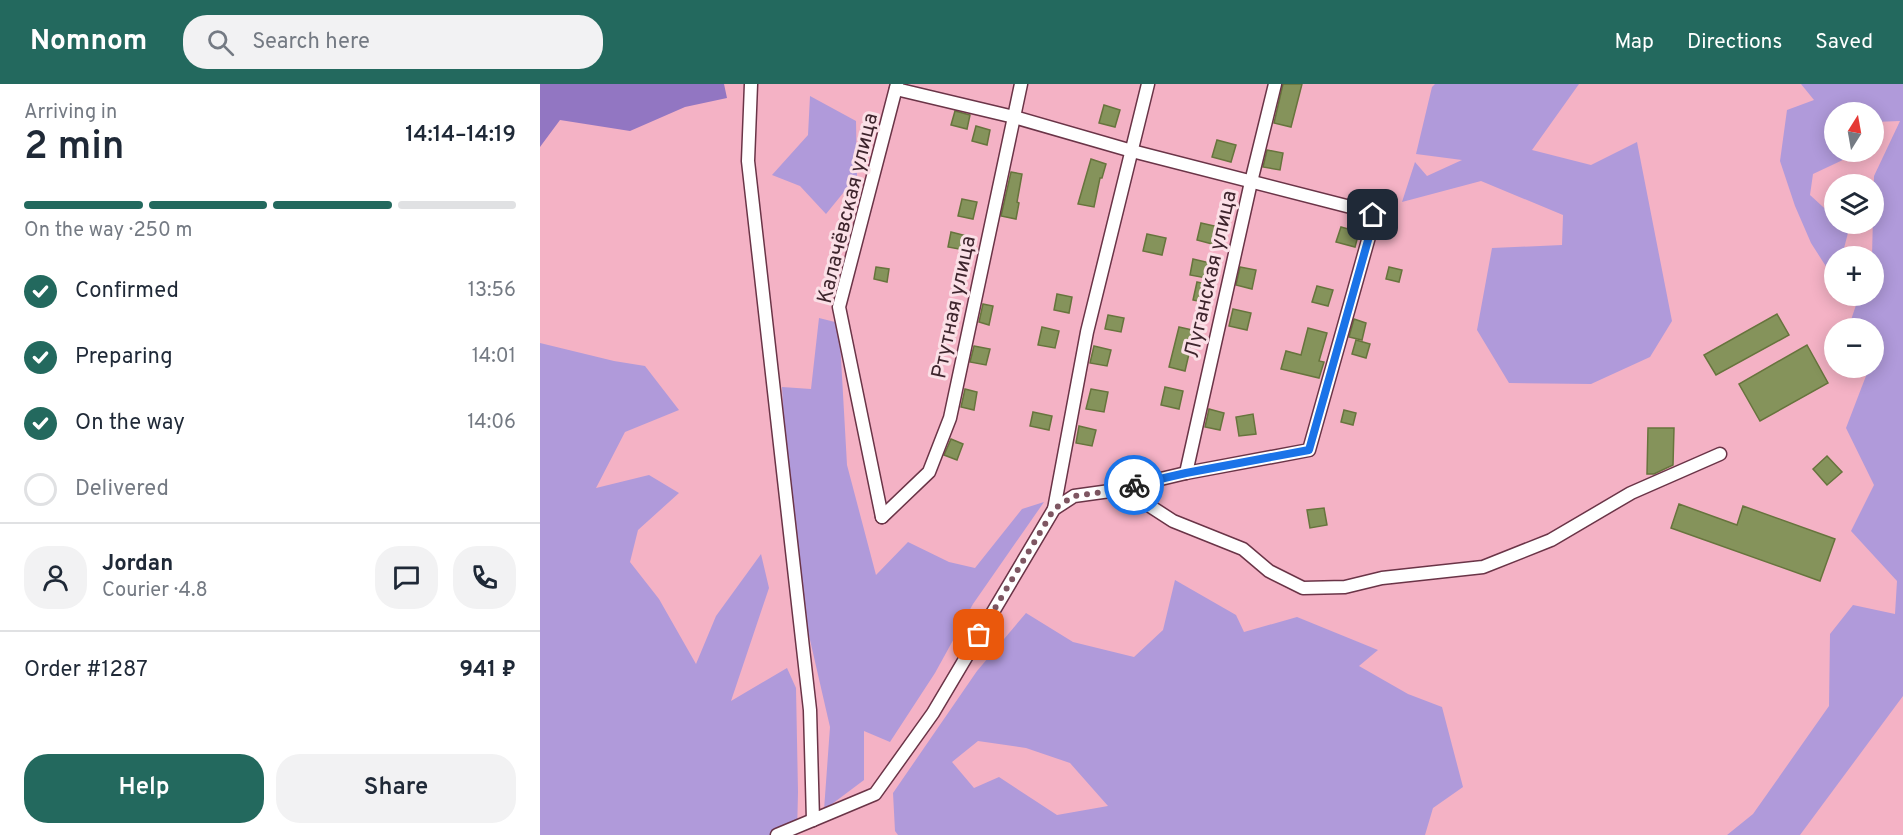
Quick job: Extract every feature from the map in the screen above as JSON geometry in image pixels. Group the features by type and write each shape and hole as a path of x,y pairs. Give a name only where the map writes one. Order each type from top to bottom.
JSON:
{"street":[{"path":"751,84 748,161 810,710 813,820"},
{"name":"Ртутная улица","path":"882,517 929,472 950,418 1021,84"},
{"path":"777,835 874,794 933,713 1054,509 1087,332 1148,84"},
{"name":"Луганская улица","path":"1186,473 1275,84"},
{"path":"897,86 1132,151 1370,212 1373,215 1374,219 1309,450 1074,496 1054,509"},
{"name":"Калачёвская улица","path":"882,517 839,306 897,86"},
{"path":"1122,488 1173,521 1243,549 1269,571 1303,588 1345,587 1382,578 1483,567 1551,540 1631,493 1720,454"}],"shaded area":[{"path":"540,84 724,84 727,98 685,107 630,131 560,120 540,147"},
{"path":"1435,84 1579,84 1532,150 1591,165 1637,142 1672,321 1650,357 1591,384 1509,383 1477,330 1492,248 1562,245 1563,215 1481,181 1402,202 1415,162 1427,176 1462,160 1416,154 1432,87"},
{"path":"1801,84 1903,84 1903,696 1800,835 1727,835 1753,814 1829,706 1830,634 1853,605 1895,614 1897,581 1851,531 1874,485 1846,428 1865,378 1884,378 1884,318 1852,318 1856,306 1884,306 1884,246 1872,246 1873,234 1884,234 1884,174 1875,174 1881,162 1884,162 1884,155 1900,121 1884,122 1884,102 1824,102 1824,162 1838,162 1813,174 1810,195 1824,208 1824,234 1848,234 1845,246 1824,246 1824,263 1811,243 1795,206 1780,161 1787,110 1814,100"},
{"path":"810,96 856,121 857,176 826,214 800,186 772,175 808,135"},
{"path":"819,318 839,323 847,465 876,575 908,542 949,562 975,568 1022,509 1044,502 973,604 935,673 890,742 864,731 864,780 824,810 830,727 791,557 782,387 811,389"},
{"path":"540,343 645,366 679,410 625,432 596,488 649,475 679,493 638,530 630,562 659,599 696,664 716,616 761,554 769,588 731,701 787,668 796,688 797,835 540,835"},
{"path":"1175,580 1236,615 1244,632 1297,617 1378,650 1359,666 1408,694 1442,707 1463,787 1433,808 1425,835 898,835 895,831 893,793 977,671 1026,613 1073,642 1134,657 1163,630","holes":["978,741 1026,748 1070,763 1108,806 1057,815 999,777 974,788 952,762"]}],"building":[{"path":"1283,84 1302,84 1291,127 1274,123"},
{"path":"1104,105 1120,110 1115,127 1099,123"},
{"path":"955,111 970,115 967,129 951,125"},
{"path":"976,126 990,130 987,145 972,141"},
{"path":"1217,140 1236,145 1231,162 1212,157"},
{"path":"1267,150 1283,153 1280,170 1263,167"},
{"path":"1091,159 1106,164 1102,178 1100,178 1094,207 1078,204"},
{"path":"1011,172 1022,174 1016,219 1001,216"},
{"path":"962,199 977,202 973,219 958,216"},
{"path":"1201,223 1219,227 1216,245 1197,240"},
{"path":"1341,227 1359,232 1355,247 1336,242"},
{"path":"951,232 967,236 964,250 948,247"},
{"path":"1147,234 1166,238 1162,255 1143,251"},
{"path":"1193,259 1210,263 1206,278 1190,275"},
{"path":"876,267 889,269 887,282 874,279"},
{"path":"1240,267 1256,270 1252,289 1236,285"},
{"path":"1389,267 1402,270 1399,282 1386,279"},
{"path":"1197,282 1211,285 1207,303 1193,300"},
{"path":"1317,286 1333,290 1328,306 1312,302"},
{"path":"1057,294 1072,297 1069,313 1054,310"},
{"path":"983,304 993,306 989,325 979,322"},
{"path":"1233,309 1251,313 1247,330 1229,326"},
{"path":"1777,314 1789,335 1716,375 1704,355"},
{"path":"1108,315 1124,318 1121,332 1105,329"},
{"path":"1354,319 1366,323 1362,340 1349,337"},
{"path":"1042,327 1059,331 1055,348 1038,345"},
{"path":"1179,327 1197,331 1185,371 1169,367"},
{"path":"1308,328 1327,333 1319,361 1324,362 1319,378 1281,369 1286,351 1301,355"},
{"path":"1356,340 1370,344 1366,358 1352,354"},
{"path":"1807,345 1828,383 1760,421 1739,384"},
{"path":"974,346 990,349 986,365 970,362"},
{"path":"1094,346 1111,350 1107,366 1090,363"},
{"path":"1165,387 1183,391 1179,409 1161,405"},
{"path":"965,389 977,392 974,410 961,407"},
{"path":"1091,389 1108,392 1104,412 1086,409"},
{"path":"1209,409 1224,413 1220,430 1205,427"},
{"path":"1344,410 1356,413 1353,425 1341,422"},
{"path":"1033,412 1052,416 1049,430 1030,426"},
{"path":"1253,414 1256,434 1239,436 1236,417"},
{"path":"1079,426 1096,430 1092,446 1076,443"},
{"path":"1648,428 1674,428 1673,465 1654,474 1647,474"},
{"path":"951,439 963,444 957,460 944,455"},
{"path":"1827,456 1842,472 1827,485 1813,469"},
{"path":"1679,504 1737,525 1743,506 1835,539 1820,581 1671,528"},
{"path":"1324,508 1327,525 1310,528 1307,510"}],"way so far":[{"path":"979,635 1054,509 1074,496 1134,485"}],"route":[{"path":"1134,485 1309,450 1374,219 1373,215"}]}
